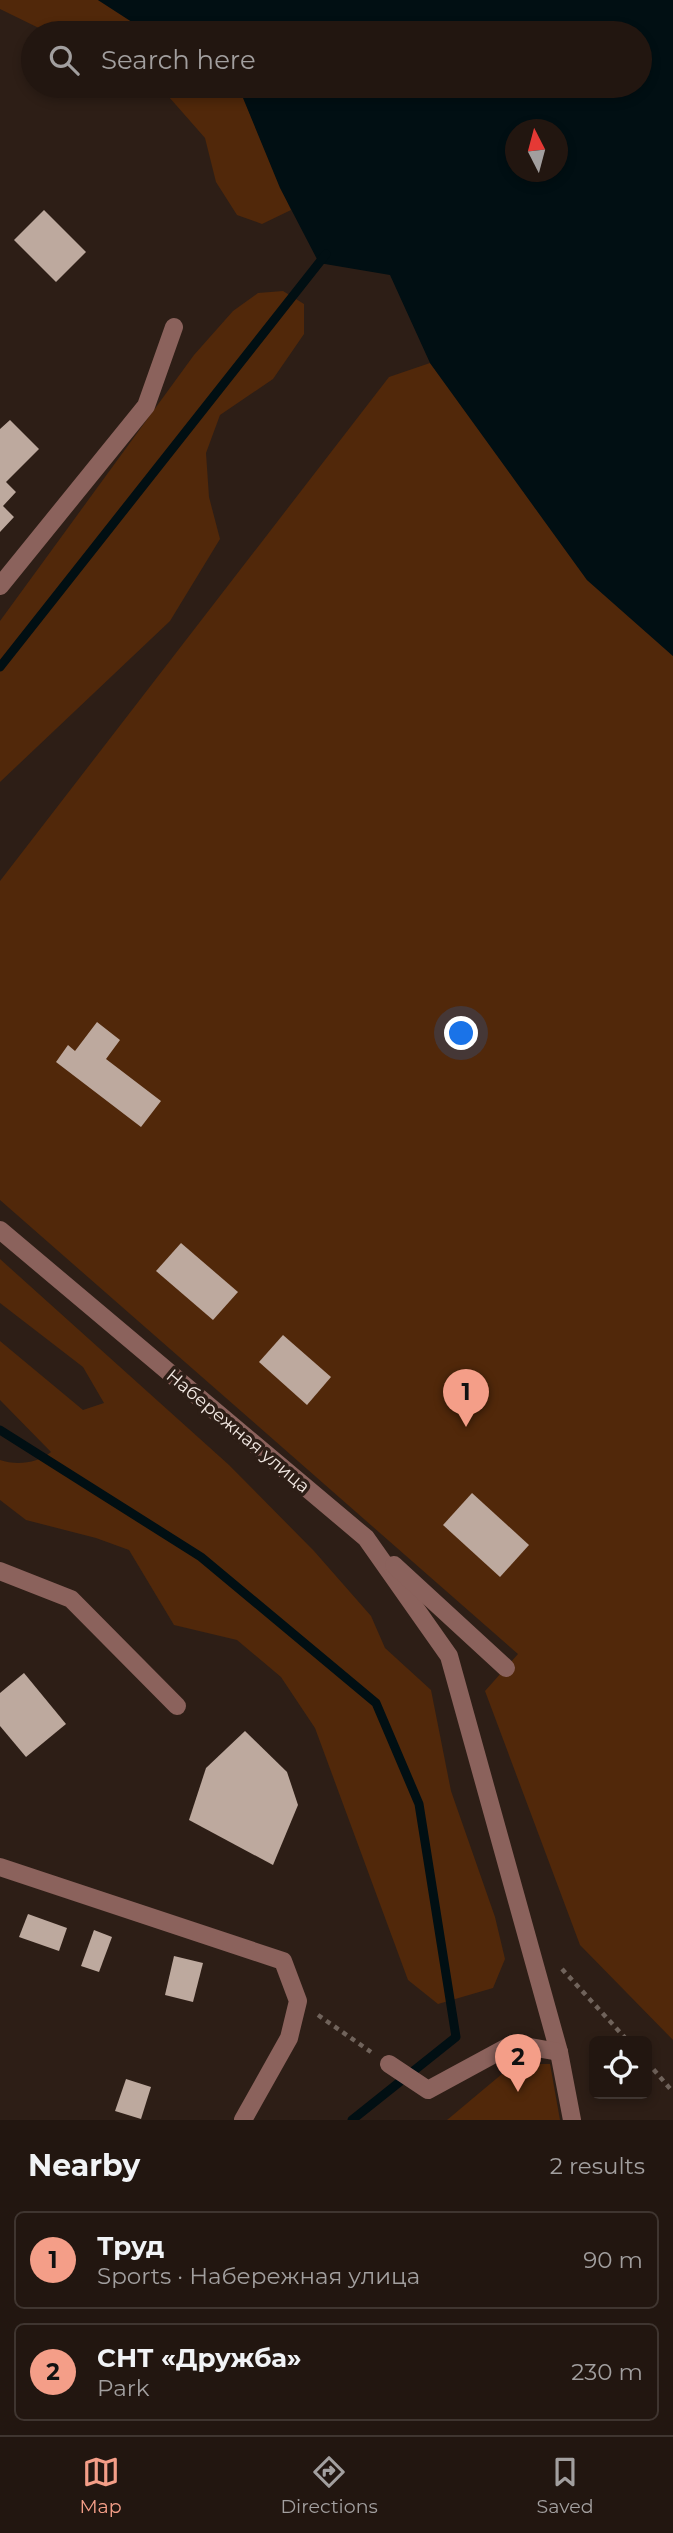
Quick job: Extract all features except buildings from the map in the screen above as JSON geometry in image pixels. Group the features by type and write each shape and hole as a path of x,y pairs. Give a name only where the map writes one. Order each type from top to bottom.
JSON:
{"street":[{"path":"0,586 146,406 174,327"},
{"name":"Набережная улица","path":"0,1230 366,1538 449,1656 559,2052 572,2120"},
{"path":"366,1538 506,1668"},
{"path":"0,1571 71,1599 177,1706"},
{"path":"0,1867 283,1961 298,2001 289,2038 243,2120"},
{"path":"389,2064 428,2090 513,2044 559,2052"}],"path":[{"path":"561,1968 623,2036"},
{"path":"298,2001 389,2064"},
{"path":"652,2068 673,2092"}],"shaded area":[{"path":"0,0 98,0 130,21 24,21 0,9"},
{"path":"98,0 673,0 673,656 587,580 430,363 390,275 319,263 280,188 243,98 652,98 652,21 130,21"},
{"path":"170,98 243,98 291,210 262,224 237,215 216,182 205,138"},
{"path":"283,291 304,304 304,334 273,379 220,415 206,453 209,497 220,539 170,621 0,782 0,621 194,355 233,311 258,293"},
{"path":"430,363 587,580 673,656 673,2040 580,1945 485,1691 518,1654 0,1200 0,881 389,377"},
{"path":"0,1259 229,1465 314,1551 371,1616 385,1648 431,1690 451,1791 495,1917 505,1959 493,1988 438,2004 408,1980 315,1728 281,1677 237,1640 174,1625 129,1550 96,1538 26,1520 0,1500 0,1460 27,1462 40,1459 51,1452 0,1400 0,1341 83,1410 104,1403 83,1367 0,1303"},
{"path":"514,2064 550,2064 560,2120 447,2120"}],"waterway":[{"path":"0,667 326,254"},
{"path":"0,1430 201,1557 376,1703 419,1804 456,2037 352,2120"}],"place":[{"name":"Труд","path":"466,1427"},
{"name":"СНТ «Дружба»","path":"518,2092"}]}
